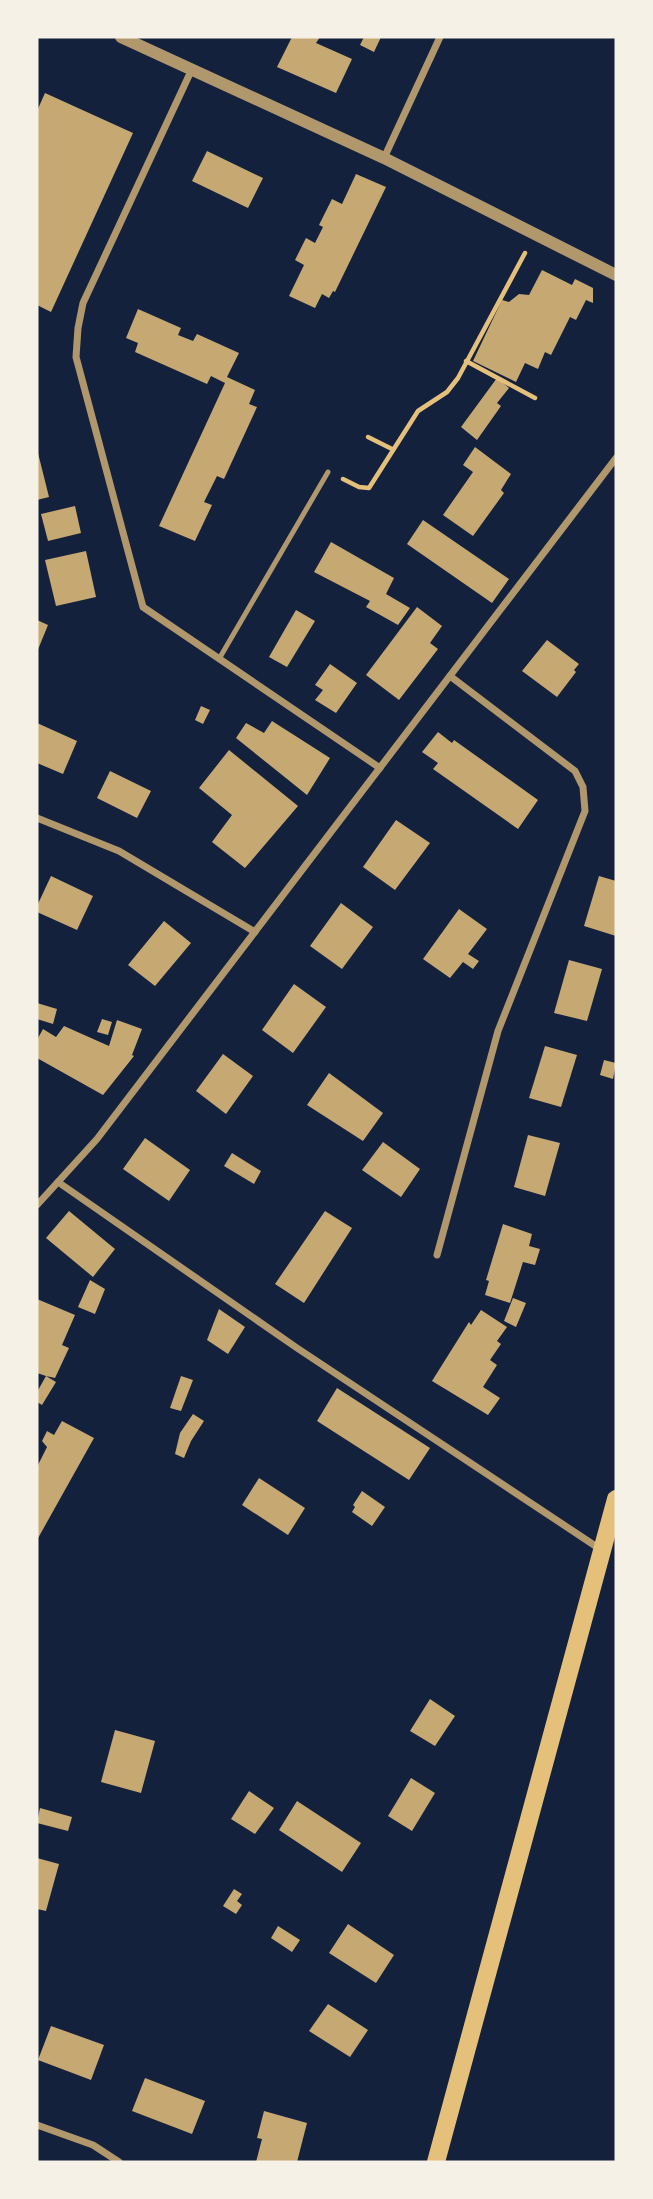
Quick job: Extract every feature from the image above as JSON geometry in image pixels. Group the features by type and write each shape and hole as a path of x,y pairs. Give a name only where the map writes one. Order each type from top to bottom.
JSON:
{"main road":[{"path":"436,2162 616,1499"},
{"path":"604,1551 616,1519"}],"street":[{"path":"121,37 384,158 616,275"},
{"path":"384,158 440,37"},
{"path":"192,69 83,303 78,328 76,357 143,607 380,768"},
{"path":"37,1205 97,1139 616,458"},
{"path":"437,1255 498,1031 585,811 583,787 575,771 450,677"},
{"path":"37,818 119,851 254,932"},
{"path":"58,1182 378,1402 604,1551"},
{"path":"37,2125 93,2145 119,2162"}],"lane":[{"path":"219,659 328,472"}],"path":[{"path":"328,472 359,487 369,488 418,411 447,392 535,234"},
{"path":"466,361 535,398"},
{"path":"368,437 392,449"}],"building":[{"path":"292,37 320,37 316,43 352,59 336,93 277,67"},
{"path":"364,37 381,37 374,52 360,45"},
{"path":"45,93 133,133 51,312 37,305 37,111"},
{"path":"207,151 263,178 248,208 192,181"},
{"path":"356,174 386,187 335,292 333,291 329,298 322,294 315,308 289,296 304,265 295,260 306,238 315,243 323,227 319,225 332,199 342,204"},
{"path":"542,270 572,285 575,279 593,288 593,303 586,300 576,320 570,317 551,355 545,352 538,369 525,363 516,382 473,361 502,300 509,302 519,294 529,295"},
{"path":"138,309 181,328 178,335 193,341 197,334 239,353 227,377 255,390 249,404 257,407 224,479 217,476 204,502 212,505 195,541 159,526 225,383 211,376 207,384 135,352 138,343 126,338"},
{"path":"497,378 509,388 497,403 501,406 477,440 461,427"},
{"path":"475,447 511,474 501,490 504,493 473,536 443,515 473,472 463,465"},
{"path":"37,449 49,497 37,500"},
{"path":"75,506 81,533 48,541 41,514"},
{"path":"423,520 509,579 492,603 407,544"},
{"path":"331,542 394,578 386,594 410,608 398,625 366,607 370,601 314,572"},
{"path":"86,551 96,597 56,606 45,560"},
{"path":"417,607 442,626 430,643 438,649 399,700 366,675"},
{"path":"296,610 315,621 287,667 269,657"},
{"path":"37,620 48,625 37,652"},
{"path":"547,640 579,664 557,697 522,671"},
{"path":"330,664 357,683 336,713 315,700 323,690 315,685"},
{"path":"201,706 210,710 203,724 195,720"},
{"path":"272,721 330,758 307,795 236,738 246,723 264,733"},
{"path":"37,723 77,741 63,774 37,763"},
{"path":"438,732 452,743 454,740 538,800 518,829 433,769 438,763 422,752"},
{"path":"229,750 298,806 245,868 212,842 232,815 199,788"},
{"path":"110,771 151,791 137,818 97,798"},
{"path":"396,820 430,843 395,890 363,867"},
{"path":"51,876 93,896 77,930 37,912 37,906"},
{"path":"599,876 616,881 616,936 584,926"},
{"path":"341,903 373,927 342,969 310,946"},
{"path":"459,909 487,929 468,954 479,961 473,969 463,962 450,978 423,959"},
{"path":"164,921 191,943 155,986 128,965"},
{"path":"569,960 602,969 587,1021 554,1013"},
{"path":"294,984 326,1007 293,1053 262,1030"},
{"path":"37,1003 57,1009 53,1024 37,1019"},
{"path":"102,1019 112,1022 108,1035 97,1032"},
{"path":"117,1020 142,1029 132,1055 134,1056 103,1095 37,1058 37,1040 43,1029 56,1037 64,1026 109,1046"},
{"path":"545,1046 577,1055 561,1107 529,1098"},
{"path":"223,1054 253,1076 226,1114 196,1091"},
{"path":"604,1060 616,1063 613,1079 600,1075"},
{"path":"329,1073 383,1113 363,1141 307,1105"},
{"path":"528,1135 560,1143 545,1196 514,1187"},
{"path":"145,1138 190,1170 169,1201 123,1169"},
{"path":"383,1142 420,1169 401,1197 362,1170"},
{"path":"232,1153 261,1171 254,1184 224,1166"},
{"path":"69,1211 115,1249 93,1277 46,1238"},
{"path":"325,1211 352,1228 304,1303 275,1284"},
{"path":"503,1224 532,1234 529,1246 540,1249 535,1265 523,1262 510,1303 485,1295 489,1281 486,1280"},
{"path":"90,1280 105,1289 95,1314 78,1307"},
{"path":"513,1298 526,1303 516,1327 504,1321"},
{"path":"37,1299 75,1315 62,1345 69,1348 55,1378 37,1373"},
{"path":"219,1309 245,1327 228,1354 207,1340"},
{"path":"481,1310 507,1327 497,1341 501,1344 490,1360 497,1365 483,1387 500,1398 488,1415 432,1381 469,1322 471,1325"},
{"path":"46,1376 56,1382 42,1405 37,1402 37,1392"},
{"path":"181,1376 193,1380 181,1411 170,1408"},
{"path":"337,1388 430,1448 409,1480 317,1421"},
{"path":"193,1414 204,1421 184,1458 175,1454 180,1433"},
{"path":"62,1421 94,1438 37,1540 37,1467 47,1447 42,1441 47,1431 54,1435"},
{"path":"259,1478 305,1508 288,1535 242,1505"},
{"path":"362,1491 385,1507 372,1526 352,1512 355,1507 353,1505"},
{"path":"430,1699 455,1716 435,1746 410,1731"},
{"path":"115,1730 155,1741 141,1793 101,1782"},
{"path":"411,1778 435,1793 412,1831 388,1816"},
{"path":"249,1791 274,1808 255,1834 231,1819"},
{"path":"297,1801 361,1843 342,1872 279,1830"},
{"path":"40,1808 72,1817 68,1831 37,1823"},
{"path":"37,1858 59,1864 46,1911 37,1909"},
{"path":"234,1889 242,1894 237,1901 242,1905 236,1914 223,1906"},
{"path":"348,1924 394,1955 376,1983 329,1953"},
{"path":"278,1926 300,1940 292,1952 271,1938"},
{"path":"328,2004 368,2030 350,2057 309,2031"},
{"path":"51,2026 104,2045 91,2080 38,2060"},
{"path":"145,2078 205,2101 192,2134 132,2111"},
{"path":"264,2111 307,2123 297,2162 256,2162 262,2139 257,2138"}]}
